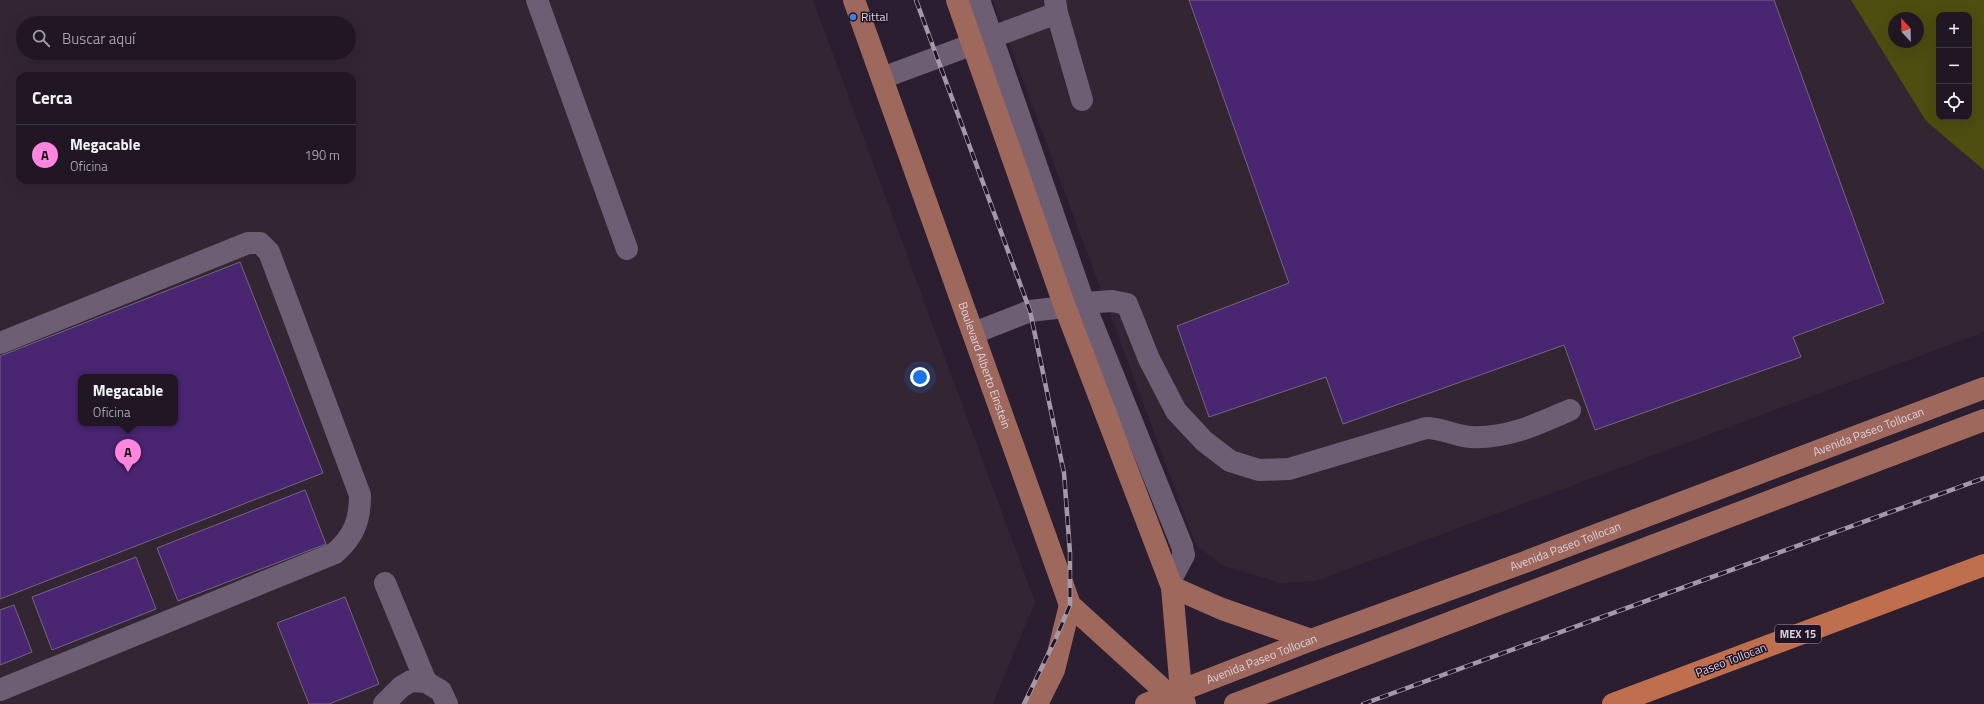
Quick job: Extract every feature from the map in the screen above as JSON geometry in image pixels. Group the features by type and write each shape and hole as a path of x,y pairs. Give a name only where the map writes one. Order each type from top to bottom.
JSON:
{"highway":[{"name":"Paseo Tollocan","path":"1613,704 1984,564"}],"main road":[{"name":"Boulevard Alberto Einstein","path":"854,0 1070,605 1177,699"},
{"path":"957,0 983,40 1171,584 1177,699"},
{"name":"Avenida Paseo Tollocan","path":"1146,704 1177,699 1311,640 1525,562 1984,388"},
{"path":"1235,704 1984,420"},
{"path":"1171,584 1222,609 1311,640 1261,704"},
{"path":"1038,704 1054,670 1070,605"}],"lane":[{"path":"537,0 627,249"},
{"path":"979,0 983,40"},
{"path":"882,78 983,40 1056,6 1082,100"},
{"path":"0,343 248,243 260,243 265,246 269,252 360,496 360,510 355,526 347,542 335,553 0,690"},
{"path":"974,333 1030,311 1112,301 1127,304 1149,359 1176,412 1204,441 1230,461 1259,470 1289,469 1426,428 1442,430 1469,437 1506,435 1570,410"},
{"path":"385,583 426,682"},
{"path":"384,704 401,687 412,681 426,682 441,691 447,704"}],"shaded area":[{"path":"0,0 813,0 1035,602 993,704 0,704"},
{"path":"993,0 1984,0 1984,332 1316,581 1281,583 1223,566 1196,545"},
{"path":"1851,0 1984,0 1984,170 1926,121"}],"building":[{"path":"1189,0 1774,0 1884,303 1793,337 1801,357 1595,430 1564,345 1343,424 1326,377 1209,417 1177,326 1289,283"},
{"path":"240,262 323,473 0,599 0,356"},
{"path":"305,490 326,544 178,601 157,548"},
{"path":"136,557 156,609 52,650 32,597"},
{"path":"345,597 379,684 329,704 309,704 277,623"},
{"path":"14,605 32,652 0,665 0,610"}],"railway":[{"path":"916,0 1030,311 1064,473 1070,553 1070,605 1056,638 1024,704"},
{"path":"1363,704 1984,478"}],"place":[{"name":"Rittal","path":"853,17"},
{"name":"Megacable","path":"128,472"}]}
